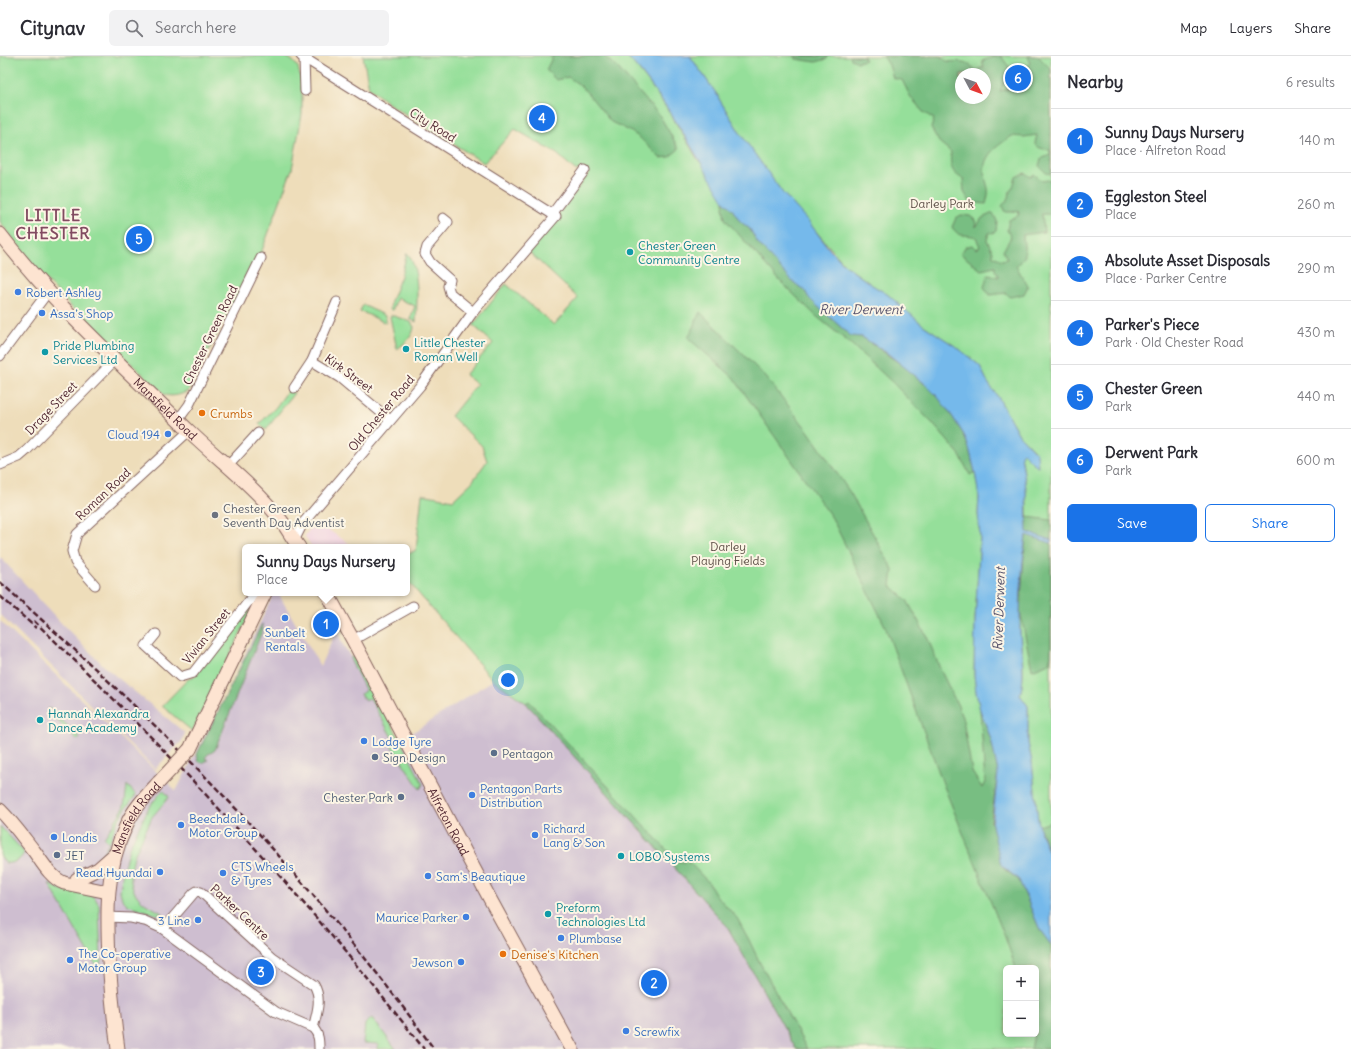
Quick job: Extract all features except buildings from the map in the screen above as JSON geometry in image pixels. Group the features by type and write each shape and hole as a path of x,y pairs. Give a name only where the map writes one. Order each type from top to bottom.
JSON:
{"street":[{"path":"302,57 305,91"},
{"name":"City Road","path":"302,57 552,214"},
{"name":"Old Chester Road","path":"294,544 303,523 420,386 473,312 556,216 552,214 585,170"},
{"path":"443,218 448,222 427,247 425,254 430,262 450,280 448,286 450,293 473,312"},
{"name":"Mansfield Road","path":"0,234 16,256 48,292 115,360 266,503 283,524 293,544"},
{"name":"Chester Green Road","path":"178,420 189,405 261,258"},
{"path":"0,356 48,292"},
{"path":"294,388 312,361 337,302"},
{"name":"Drage Street","path":"0,465 19,457 26,451 115,360"},
{"name":"Kirk Street","path":"312,361 340,378 390,420"},
{"name":"Roman Road","path":"95,585 75,562 72,551 77,534 189,431"},
{"path":"227,467 258,433"},
{"name":"Vivian Street","path":"156,634 146,646 180,677 193,673 253,596"},
{"name":"Mansfield Road","path":"118,1049 111,980 107,917 109,889 115,854 126,825 132,814 190,749 264,596"},
{"name":"Alfreton Road","path":"329,596 572,1049"},
{"path":"353,640 413,606"},
{"path":"0,810 59,881 64,884 109,889"},
{"path":"76,879 98,869 115,854"},
{"path":"55,877 76,879 109,889"},
{"name":"Parker Centre","path":"162,929 197,890 201,892 272,957 314,985 317,991 318,1010 313,1028"},
{"path":"107,917 131,918 145,921 162,929 276,1012 313,1028 318,1037 319,1049"}],"shaded area":[{"path":"315,521 350,544 310,544 305,536"},
{"path":"0,557 63,625 106,668 185,733 182,741 155,769 0,615"},
{"path":"273,596 280,596 320,666 337,629 342,643 355,664 395,744 493,680 526,703 727,926 796,1049 0,1049 0,621 176,791 230,686"}],"green space":[{"path":"0,56 285,56 293,61 298,67 302,95 302,114 292,169 260,256 237,295 188,391 183,394 171,396 165,395 76,312 41,274 0,222"},
{"name":"Darley Playing Fields","path":"363,56 627,56 674,119 698,160 887,353 975,472 979,496 978,513 980,537 975,620 974,675 980,710 991,739 991,821 1040,930 1051,945 1051,1049 796,1049 727,926 526,703 493,680 410,583 410,553 416,550 422,494 453,500 472,482 487,461 482,446 451,416 477,384 465,375 493,343 473,325 506,284 554,325 578,298 529,252 590,172 575,170 557,154 515,129 484,163 388,103 369,88"},
{"path":"553,56 604,56 617,67 660,116 679,149 669,157 660,158 640,138 630,131 611,122 580,85 568,77 556,80 546,70"},
{"name":"Darley Park","path":"690,56 1051,56 1051,859 1045,846 1038,820 1032,762 1028,743 1028,706 1020,695 1023,669 1020,634 1020,599 1027,530 1027,502 1021,455 1023,453 1038,467 1033,449 1019,435 998,397 988,383 980,366 958,348 923,325 887,294 845,265 782,192 742,136"},
{"path":"794,56 828,56 827,59 816,62 796,59"},
{"path":"850,56 864,56 865,60 858,62 851,59"},
{"path":"883,56 941,56 948,61 966,63 973,68 955,68 955,104 991,104 991,68 981,68 984,67 982,61 996,56 1001,56 1009,67 1007,77 1000,91 1020,86 1020,76 1030,63 1028,56 1038,56 1051,69 1051,174 1046,173 1039,166 1041,159 1050,155 1050,151 1036,145 1037,135 1024,137 1012,136 991,152 985,163 984,169 988,187 986,204 970,202 964,192 963,179 953,171 951,152 939,142 931,128 934,119 923,112 910,96 902,80 893,78 889,65"},
{"path":"1025,173 1031,177 1034,174 1042,181 1051,181 1051,214 1042,214 1044,232 1023,235 1025,256 1016,266 1028,286 1024,294 1010,297 1006,293 990,295 984,287 988,275 999,277 995,267 981,270 961,254 965,247 972,245 976,249 980,247 976,237 957,233 952,227 956,218 961,215 970,216 975,220 976,227 982,218 993,213 997,221 996,231 993,234 989,233 987,240 993,252 993,256 1002,260 1007,259 1003,251 1011,237 1007,230 1009,220 1019,215 1018,210 1013,212 1005,212 1002,206 1009,198 1010,191 1016,177"},
{"path":"724,201 732,209 740,221 750,229 757,242 792,281 805,291 815,304 851,336 862,337 905,367 937,395 964,435 975,472 970,475 959,454 933,424 893,383 852,345 816,316 780,281 725,219 723,207"},
{"path":"407,253 411,259 416,276 416,322 410,319 415,306 397,298 392,311 390,309 391,301 401,276"},
{"path":"363,305 384,315 386,318 386,323 360,311"},
{"path":"700,312 765,376 809,432 851,494 893,570 891,586 907,600 928,639 941,671 958,706 963,720 972,772 982,788 985,782 980,710 991,739 998,772 991,821 1004,869 1019,880 1040,930 1051,945 1051,1049 1031,1049 1033,1037 1039,1037 1039,965 1015,965 945,789 885,626 832,518 733,377 688,338"},
{"path":"391,315 411,322 414,327 410,337 397,349 390,317"},
{"path":"289,389 294,393 266,430 259,424 276,407"},
{"path":"1027,517 1051,520 1051,656 1049,663 1032,670 1020,611"},
{"path":"259,596 192,731 162,706 189,678 195,676"},
{"path":"262,624 263,629 215,750 208,754 205,758 208,760 203,763 198,761 197,754"},
{"path":"351,657 354,657 358,663 396,732 423,784 420,789 389,742 393,739 370,698 365,701 361,694 366,691 351,661"},
{"path":"529,701 677,861 690,863 709,883 716,895 737,918 807,1049 796,1049 727,926 526,703"},
{"path":"49,708 80,738 78,740 47,711"},
{"path":"127,785 136,795 119,819 109,844 104,853 96,861 103,853 109,842 104,838 123,809"},
{"path":"163,790 169,797 152,817 134,856 131,872 131,882 134,891 144,903 162,913 158,915 128,905 122,899 120,891 123,870 129,848 149,807"},
{"path":"1051,822 1051,858 1039,826"},
{"path":"0,826 24,852 19,859 14,862 5,863 0,855"},
{"path":"49,884 62,890 84,892 89,894 93,896 99,905 101,961 98,969"},
{"path":"372,1018 396,1049 378,1049 378,1044 363,1043 365,1024"}],"water":[{"name":"River Derwent","path":"627,56 690,56 718,96 742,136 782,192 808,221 830,250 847,267 887,294 923,325 958,348 980,366 988,383 998,397 1019,435 1037,454 1038,468 1023,453 1021,455 1026,488 1027,532 1051,540 1051,543 1026,535 1020,602 1020,633 1023,677 1020,695 1028,706 1028,743 1032,762 1038,820 1041,833 1051,859 1051,945 1040,930 1019,880 1001,865 992,825 998,772 991,739 980,710 974,675 975,620 980,537 978,513 979,498 975,472 964,435 937,396 924,383 887,353 862,337 851,336 815,304 805,291 792,281 777,265 757,242 750,229 740,221 732,209 724,201 667,108 641,72"}],"railway":[{"path":"0,582 143,714 222,794 286,864 347,936 434,1049"},
{"path":"0,596 36,628"},
{"path":"34,621 137,723 236,828 285,882 379,992 424,1049"}],"place":[{"name":"Derwent Park","path":"1018,78"},
{"name":"Parker's Piece","path":"542,118"},
{"name":"Chester Green","path":"139,239"},
{"name":"Chester Green Community Centre","path":"630,252"},
{"name":"Robert Ashley","path":"18,292"},
{"name":"Assa's Shop","path":"42,313"},
{"name":"Little Chester Roman Well","path":"406,349"},
{"name":"Pride Plumbing Services Ltd","path":"45,352"},
{"name":"Crumbs","path":"202,413"},
{"name":"Cloud 194","path":"168,434"},
{"name":"Chester Green Seventh Day Adventist","path":"215,515"},
{"name":"Sunbelt Rentals","path":"285,618"},
{"name":"Sunny Days Nursery","path":"326,624"},
{"name":"Hannah Alexandra Dance Academy","path":"40,720"},
{"name":"Lodge Tyre","path":"364,741"},
{"name":"Pentagon","path":"494,753"},
{"name":"Sign Design","path":"375,757"},
{"name":"Pentagon Parts Distribution","path":"472,795"},
{"name":"Chester Park","path":"401,797"},
{"name":"Beechdale Motor Group","path":"181,825"},
{"name":"Richard Lang & Son","path":"535,835"},
{"name":"Londis","path":"54,837"},
{"name":"JET","path":"57,855"},
{"name":"LOBO Systems","path":"621,856"},
{"name":"Read Hyundai","path":"160,872"},
{"name":"CTS Wheels & Tyres","path":"223,873"},
{"name":"Sam's Beautique","path":"428,876"},
{"name":"Preform Technologies Ltd","path":"548,914"},
{"name":"Maurice Parker","path":"466,917"},
{"name":"3 Line","path":"198,920"},
{"name":"Plumbase","path":"561,938"},
{"name":"Denise's Kitchen","path":"503,954"},
{"name":"The Co-operative Motor Group","path":"70,960"},
{"name":"Jewson","path":"461,962"},
{"name":"Absolute Asset Disposals","path":"261,972"},
{"name":"Eggleston Steel","path":"654,983"},
{"name":"Screwfix","path":"626,1031"}],"district":[{"name":"LITTLE CHESTER","path":"53,224"}]}
